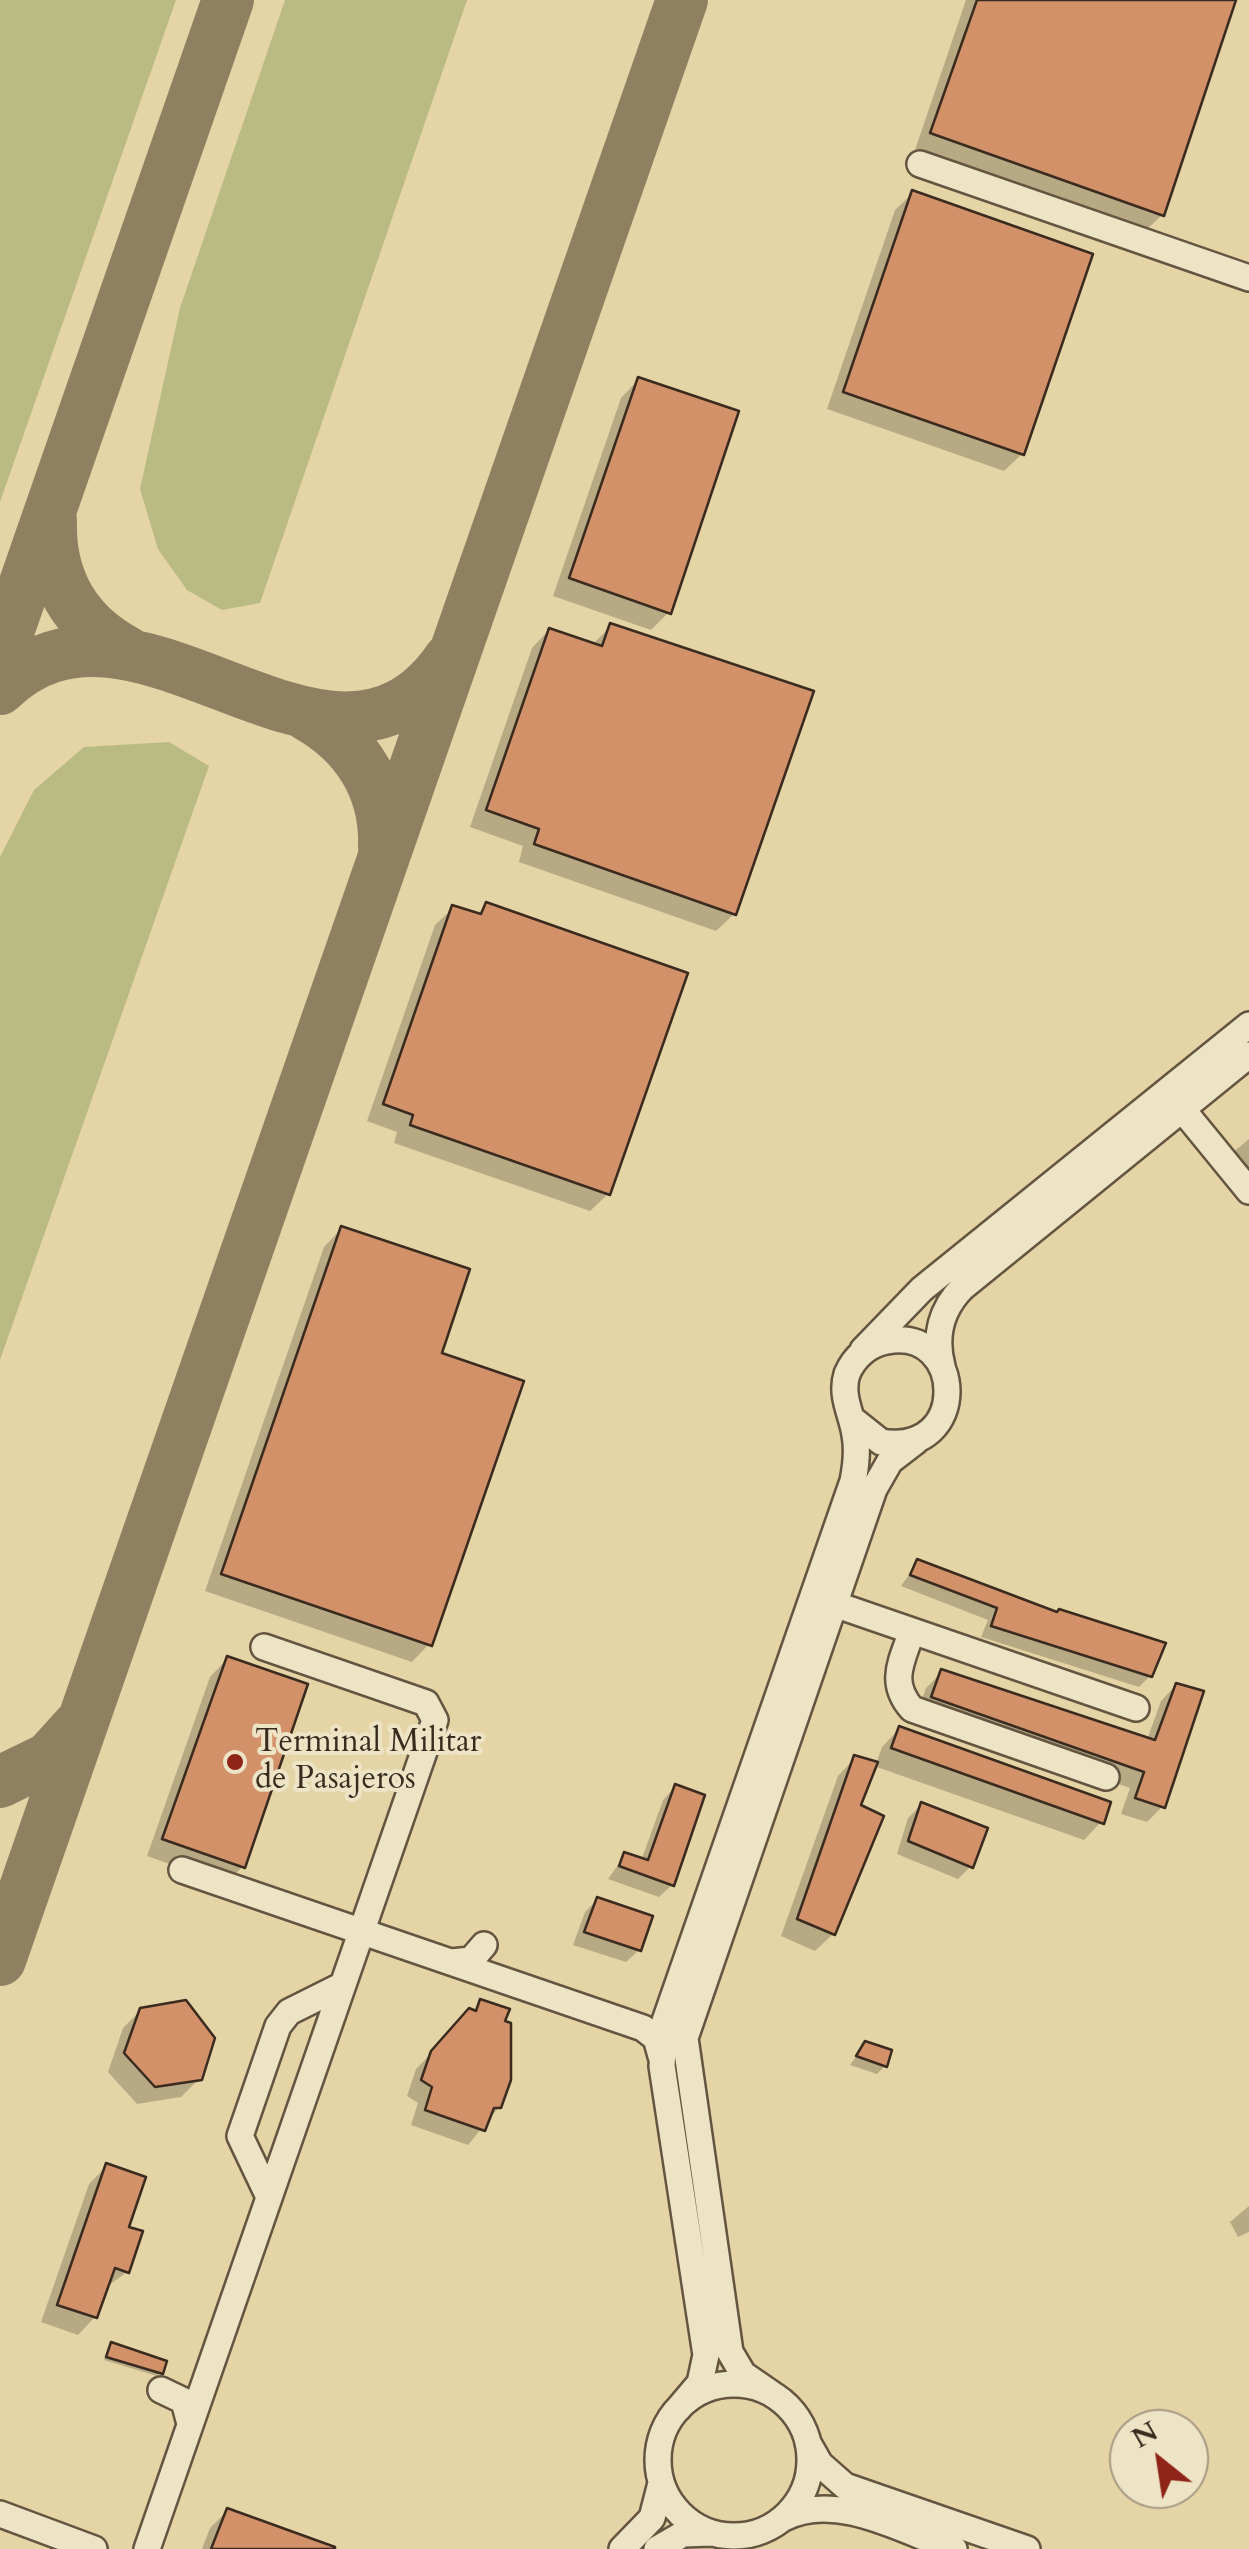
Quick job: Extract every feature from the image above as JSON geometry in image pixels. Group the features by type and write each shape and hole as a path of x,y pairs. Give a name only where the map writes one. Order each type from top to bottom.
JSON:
{"street":[{"path":"920,164 1249,278"},
{"path":"1026,2549 845,2486 820,2464 801,2423 772,2394 743,2374 730,2352 686,2062 689,1986 853,1482 856,1442 846,1407 845,1380 858,1357 922,1290 1249,1025"},
{"path":"643,2028 659,2022 689,1986 878,1479 890,1461 930,1431 946,1408 949,1394 938,1332 954,1296 1249,1055"},
{"path":"1182,1109 1249,1190"},
{"path":"858,1357 868,1348 895,1340 922,1346 942,1366"},
{"path":"852,1420 881,1442 918,1439"},
{"path":"834,1604 1136,1708"},
{"path":"912,1631 896,1679 899,1694 912,1708 1106,1777"},
{"path":"147,2548 269,2197 268,2165 322,2012 343,1984 435,1715 426,1703 264,1647"},
{"path":"182,1870 643,2028 656,2038 706,2355 700,2383 678,2409 660,2444 662,2483 652,2518 622,2549"},
{"path":"661,2056 669,2008"},
{"path":"268,2165 241,2132 278,2026 288,2012 322,2012"},
{"path":"190,2424 188,2406 168,2392 192,2392 206,2380"},
{"path":"678,2409 702,2392 732,2384 772,2394"},
{"path":"784,2518 806,2484 808,2443"},
{"path":"662,2483 681,2515 712,2533"},
{"path":"657,2549 683,2534 748,2535 806,2509 837,2508 954,2549"},
{"path":"0,2514 94,2549"}],"green space":[{"path":"0,0 176,0 0,502"},
{"path":"285,0 467,0 260,603 222,610 187,590 158,549 140,489 180,308"},
{"path":"169,742 209,766 0,1360 0,857 34,790 84,747"}],"building":[{"path":"977,0 1236,0 1164,216 930,133"},
{"path":"912,190 1093,254 1024,455 843,392"},
{"path":"638,377 739,411 671,614 569,578"},
{"path":"610,623 814,691 736,915 534,844 539,829 486,810 549,628 602,646"},
{"path":"486,902 688,973 610,1195 410,1125 413,1115 383,1104 452,905 481,914"},
{"path":"341,1226 470,1269 442,1353 524,1381 432,1646 221,1574"},
{"path":"917,1559 1057,1612 1059,1609 1166,1643 1152,1677 991,1626 997,1608 910,1575"},
{"name":"Terminal Militar de Pasajeros","path":"227,1656 308,1684 245,1868 162,1839"},
{"path":"941,1669 1155,1740 1176,1683 1204,1691 1165,1808 1135,1798 1144,1772 931,1697"},
{"path":"899,1726 1111,1802 1104,1824 891,1748"},
{"path":"854,1755 878,1762 861,1805 884,1816 835,1935 797,1919"},
{"path":"675,1784 705,1795 674,1886 619,1866 624,1852 648,1860"},
{"path":"921,1802 988,1828 973,1868 908,1841"},
{"path":"597,1897 653,1916 641,1951 584,1932"},
{"path":"480,1999 510,2009 505,2021 511,2023 511,2080 501,2108 494,2108 485,2131 425,2110 432,2087 421,2080 431,2051 469,2008 476,2011"},
{"path":"186,2000 215,2038 202,2080 155,2087 124,2053 140,2008"},
{"path":"865,2041 892,2050 887,2067 856,2056"},
{"path":"106,2163 146,2177 129,2227 143,2231 129,2273 115,2268 97,2318 57,2305"},
{"path":"111,2342 167,2361 163,2374 106,2357"},
{"path":"227,2508 335,2547 335,2549 211,2549"}],"taxiway":[{"path":"0,655 228,0"},
{"path":"0,1960 682,0"},
{"path":"51,520 55,562 69,598 93,628 127,652"},
{"path":"0,689 54,656 111,652 171,666 291,709 349,717 402,704 450,658"},
{"path":"307,715 340,739 365,770 380,806 384,847"},
{"path":"0,1782 49,1758 79,1725"}],"place":[{"name":"Terminal Militar de Pasajeros","path":"235,1762"}]}
